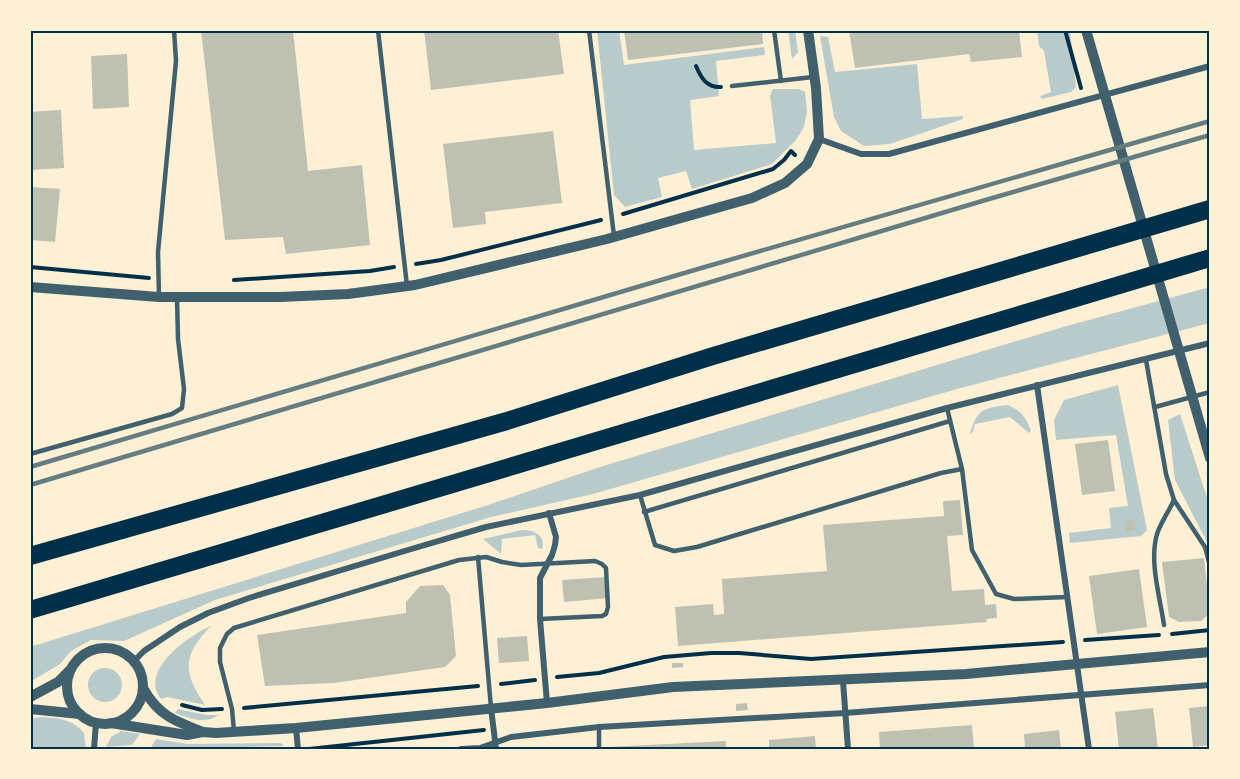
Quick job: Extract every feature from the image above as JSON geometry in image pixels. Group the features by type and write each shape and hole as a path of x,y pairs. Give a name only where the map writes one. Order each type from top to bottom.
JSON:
{"highway":[{"path":"30,556 507,421 714,356 1210,209"},
{"path":"30,610 1210,258"}],"street":[{"path":"30,287 159,297 280,297 348,294 407,286 614,237 752,198 785,183 807,164 819,139 808,30"},
{"path":"1086,30 1210,458"},
{"path":"819,139 861,154 889,154 1210,66"},
{"path":"134,661 144,651 180,627 218,609 486,527 639,495 947,408 1210,343"},
{"path":"1037,385 1089,749"},
{"path":"547,703 540,620 540,578 552,555 556,537 549,513"},
{"path":"30,697 58,682 83,655 100,648 119,650 134,661 141,673 144,688 152,704 160,712 203,732"},
{"path":"71,669 68,693 80,714 96,723 111,723 187,735 203,732 296,728 547,703 673,687 843,681 1078,665 1210,651"},
{"path":"843,681 848,749"},
{"path":"462,749 480,748 511,737 599,727 845,713 1210,685"},
{"path":"111,723 131,714 140,702 144,688"},
{"path":"491,708 496,749"},
{"path":"30,709 80,714"},
{"path":"94,749 96,723"},
{"path":"296,728 298,749"}],"lane":[{"path":"159,297 159,252 176,61 174,30"},
{"path":"378,30 407,286"},
{"path":"589,30 614,237"},
{"path":"774,30 781,81"},
{"path":"732,86 814,77"},
{"path":"30,454 172,414 182,408 184,389 178,339 177,297"},
{"path":"1146,360 1166,474 1174,500 1205,548 1210,566"},
{"path":"1155,407 1210,392"},
{"path":"947,408 962,469 972,550 996,594 1014,600 1067,597"},
{"path":"644,512 950,421"},
{"path":"639,495 655,545 674,551 697,547 941,473 962,469"},
{"path":"1164,625 1155,545 1163,520 1174,500"},
{"path":"478,556 491,708"},
{"path":"234,731 232,709 220,662 220,648 227,634 234,628 478,556 521,565 595,561 606,568 608,607 606,614 540,620"},
{"path":"599,727 599,749"}],"path":[{"path":"1065,30 1085,100"},
{"path":"696,66 700,76 709,85 716,88 732,86"},
{"path":"233,280 370,271 441,260 612,217 773,169 791,151 807,164"},
{"path":"30,267 160,279"}],"shaded area":[{"path":"597,30 619,30 624,65 764,47 765,55 716,61 719,96 690,100 694,150 776,143 770,95 773,89 799,89 805,92 807,111 804,127 796,140 772,164 692,189 686,171 658,178 662,197 625,207 614,195"},
{"path":"788,30 795,30 798,52 792,59"},
{"path":"1037,30 1070,30 1076,87 1071,92 1042,99 1040,96 1051,92 1044,51 1039,46"},
{"path":"820,36 828,37 835,72 917,64 922,119 963,116 963,119 890,144 864,146 841,131 834,117"},
{"path":"1210,287 1210,323 957,389 593,494 491,517 215,600 124,641 91,640 71,651 60,664 30,682 30,647 488,505 600,467 1063,327"},
{"path":"1118,385 1147,530 1141,536 1070,543 1069,533 1111,528 1109,508 1128,506 1116,435 1056,440 1054,420 1064,400"},
{"path":"1008,405 1025,418 1031,431 1029,433 1010,417 975,424 970,434 975,419 982,411"},
{"path":"1180,414 1210,507 1210,548 1175,480 1168,420"},
{"path":"522,530 538,534 542,540 542,549 538,548 535,535 502,539 501,554 483,539"},
{"path":"211,626 195,646 189,664 192,682 205,705 167,697 161,699 156,688 156,677 161,666 179,646"},
{"path":"105,668 117,673 122,685 117,697 105,702 93,697 88,685 93,673"},
{"path":"178,709 206,715 219,715 208,720 197,720 175,713"},
{"path":"41,717 59,719 75,725 84,733 86,749 30,749 30,719"},
{"path":"121,731 140,734 132,745 106,747 111,737"},
{"path":"156,739 188,744 281,743 284,746 150,749"}],"building":[{"path":"201,30 293,30 308,171 362,165 370,245 286,254 283,237 225,240"},
{"path":"424,30 558,30 564,74 431,90"},
{"path":"624,30 762,30 763,44 628,60"},
{"path":"849,30 1019,30 1022,57 971,62 969,54 855,68"},
{"path":"127,54 129,107 93,109 91,56"},
{"path":"61,110 64,168 30,170 30,112"},
{"path":"553,131 562,203 485,212 486,224 453,228 443,144"},
{"path":"30,187 60,189 55,242 30,240"},
{"path":"1108,440 1115,491 1082,495 1075,444"},
{"path":"960,500 963,535 947,536 952,591 984,589 985,605 996,604 997,618 986,619 987,622 678,646 675,607 713,604 714,615 724,614 722,579 827,571 823,525 944,516 943,501"},
{"path":"1134,520 1135,530 1126,532 1125,521"},
{"path":"1204,558 1210,613 1201,621 1179,622 1169,617 1162,562"},
{"path":"1139,569 1147,627 1097,634 1089,576"},
{"path":"606,577 608,598 564,602 562,580"},
{"path":"443,585 450,595 456,656 445,667 334,683 265,686 257,635 406,613 406,602 420,586"},
{"path":"527,636 529,661 499,663 497,638"},
{"path":"672,663 683,663 683,667 672,668"},
{"path":"747,703 748,710 736,711 736,704"},
{"path":"1210,706 1210,745 1193,747 1189,708"},
{"path":"1153,708 1158,749 1119,749 1115,712"},
{"path":"972,725 974,749 880,749 879,732"},
{"path":"1059,730 1061,749 1025,749 1024,734"},
{"path":"815,736 816,749 769,749 769,740"},
{"path":"726,741 726,749 608,749 608,747"}],"railway":[{"path":"30,467 698,269 1210,121"},
{"path":"30,485 1210,135"}]}
